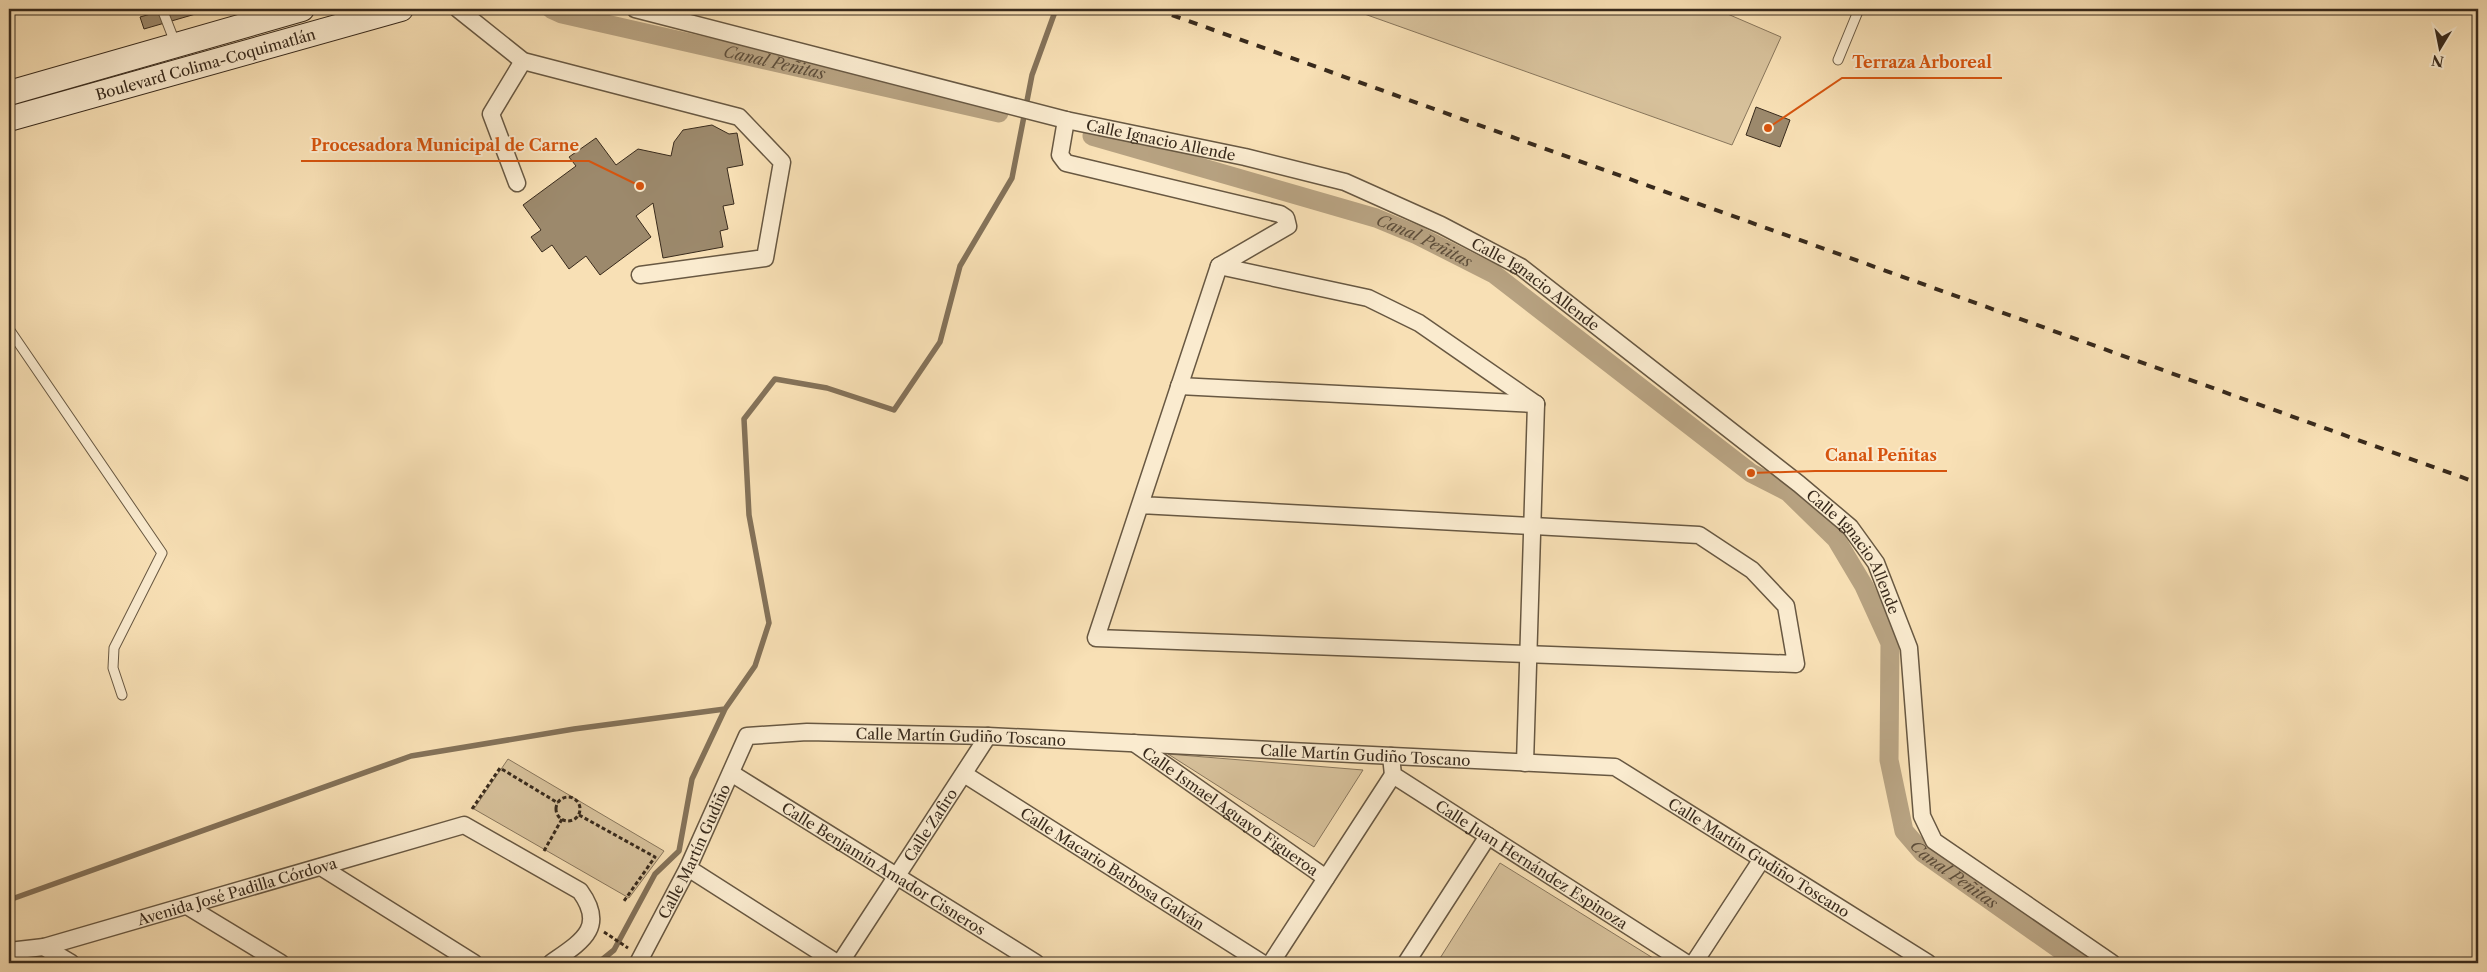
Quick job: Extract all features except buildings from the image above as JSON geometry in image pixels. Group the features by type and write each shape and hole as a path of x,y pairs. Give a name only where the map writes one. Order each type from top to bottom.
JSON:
{"main road":[{"name":"Boulevard Colima-Coquimatlán","path":"9,93 302,9"},
{"name":"Boulevard Colima-Coquimatlán","path":"9,119 400,9"},
{"path":"151,52 158,78"}],"street":[{"path":"458,9 523,61 739,117 782,162 765,258 640,275"},
{"name":"Calle Ignacio Allende","path":"635,9 1049,116 1245,157 1345,182 1441,225 1521,267 1799,484 1850,527 1876,563 1909,648 1922,816 1934,842 2112,963"},
{"path":"517,183 491,114 523,61"},
{"path":"1066,120 1060,154 1066,163 1280,214 1286,218 1288,226 1219,266 1096,638 1796,664 1786,606 1752,570 1700,535 1140,506"},
{"path":"1219,266 1368,298 1420,323 1536,404"},
{"path":"1180,386 1536,404"},
{"path":"1525,763 1536,404"},
{"name":"Calle Martín Gudiño Toscano","path":"747,736 807,732 988,736 1615,767 1928,963"},
{"name":"Calle Martín Gudiño","path":"639,963 688,868 747,736"},
{"name":"Calle Zafiro","path":"839,963 988,736"},
{"name":"Calle Ismael Aguayo Figueroa","path":"1134,743 1326,878"},
{"path":"1271,963 1393,774 1390,756"},
{"name":"Calle Benjamín Amador Cisneros","path":"731,773 1036,963"},
{"name":"Calle Macario Barbosa Galván","path":"964,774 1262,963"},
{"name":"Calle Juan Hernández Espinoza","path":"1393,774 1686,963"},
{"name":"Avenida José Padilla Córdova","path":"9,951 44,947 464,825 580,891 590,905 592,925 583,941 551,963"},
{"path":"1406,963 1488,836"},
{"path":"1694,963 1762,859"},
{"path":"321,867 474,963"},
{"path":"688,868 839,963"},
{"path":"187,906 281,963"},
{"path":"44,947 71,963"}],"lane":[{"path":"162,9 176,45"},
{"path":"1838,60 1859,9"},
{"path":"9,329 162,553 114,648 113,668 122,695"}],"path":[{"path":"472,810 500,768 558,802"},
{"path":"565,797 573,798 580,807 579,815 573,820 562,819 557,813 558,802 565,797"},
{"path":"579,815 655,857 624,900"},
{"path":"544,852 562,819"},
{"path":"608,935 628,948"}],"shaded area":[{"path":"1357,9 1716,9 1781,37 1732,145 1356,11"},
{"path":"1168,754 1363,770 1314,847"},
{"path":"508,759 664,851 629,898 474,809"},
{"path":"1500,863 1661,963 1437,963"}],"waterway":[{"name":"Canal Peñitas","path":"551,9 562,14 999,113"},
{"path":"598,963 614,950 655,874 679,851 692,779 725,709 755,666 769,623 749,515 744,419 775,379 827,388 894,410 940,342 960,266 1012,178 1032,75 1056,9"},
{"name":"Canal Peñitas","path":"1092,136 1376,218 1417,235 1494,274 1751,473 1788,492 1836,539 1864,586 1890,643 1889,760 1904,831 1923,853 2079,963"},
{"path":"9,900 411,756 574,729 725,709"}],"railway":[{"path":"1155,9 2478,483"}],"place":[{"name":"Terraza Arboreal","path":"1768,128"},
{"name":"Procesadora Municipal de Carne","path":"640,186"},
{"name":"Canal Peñitas","path":"1751,473"}]}
